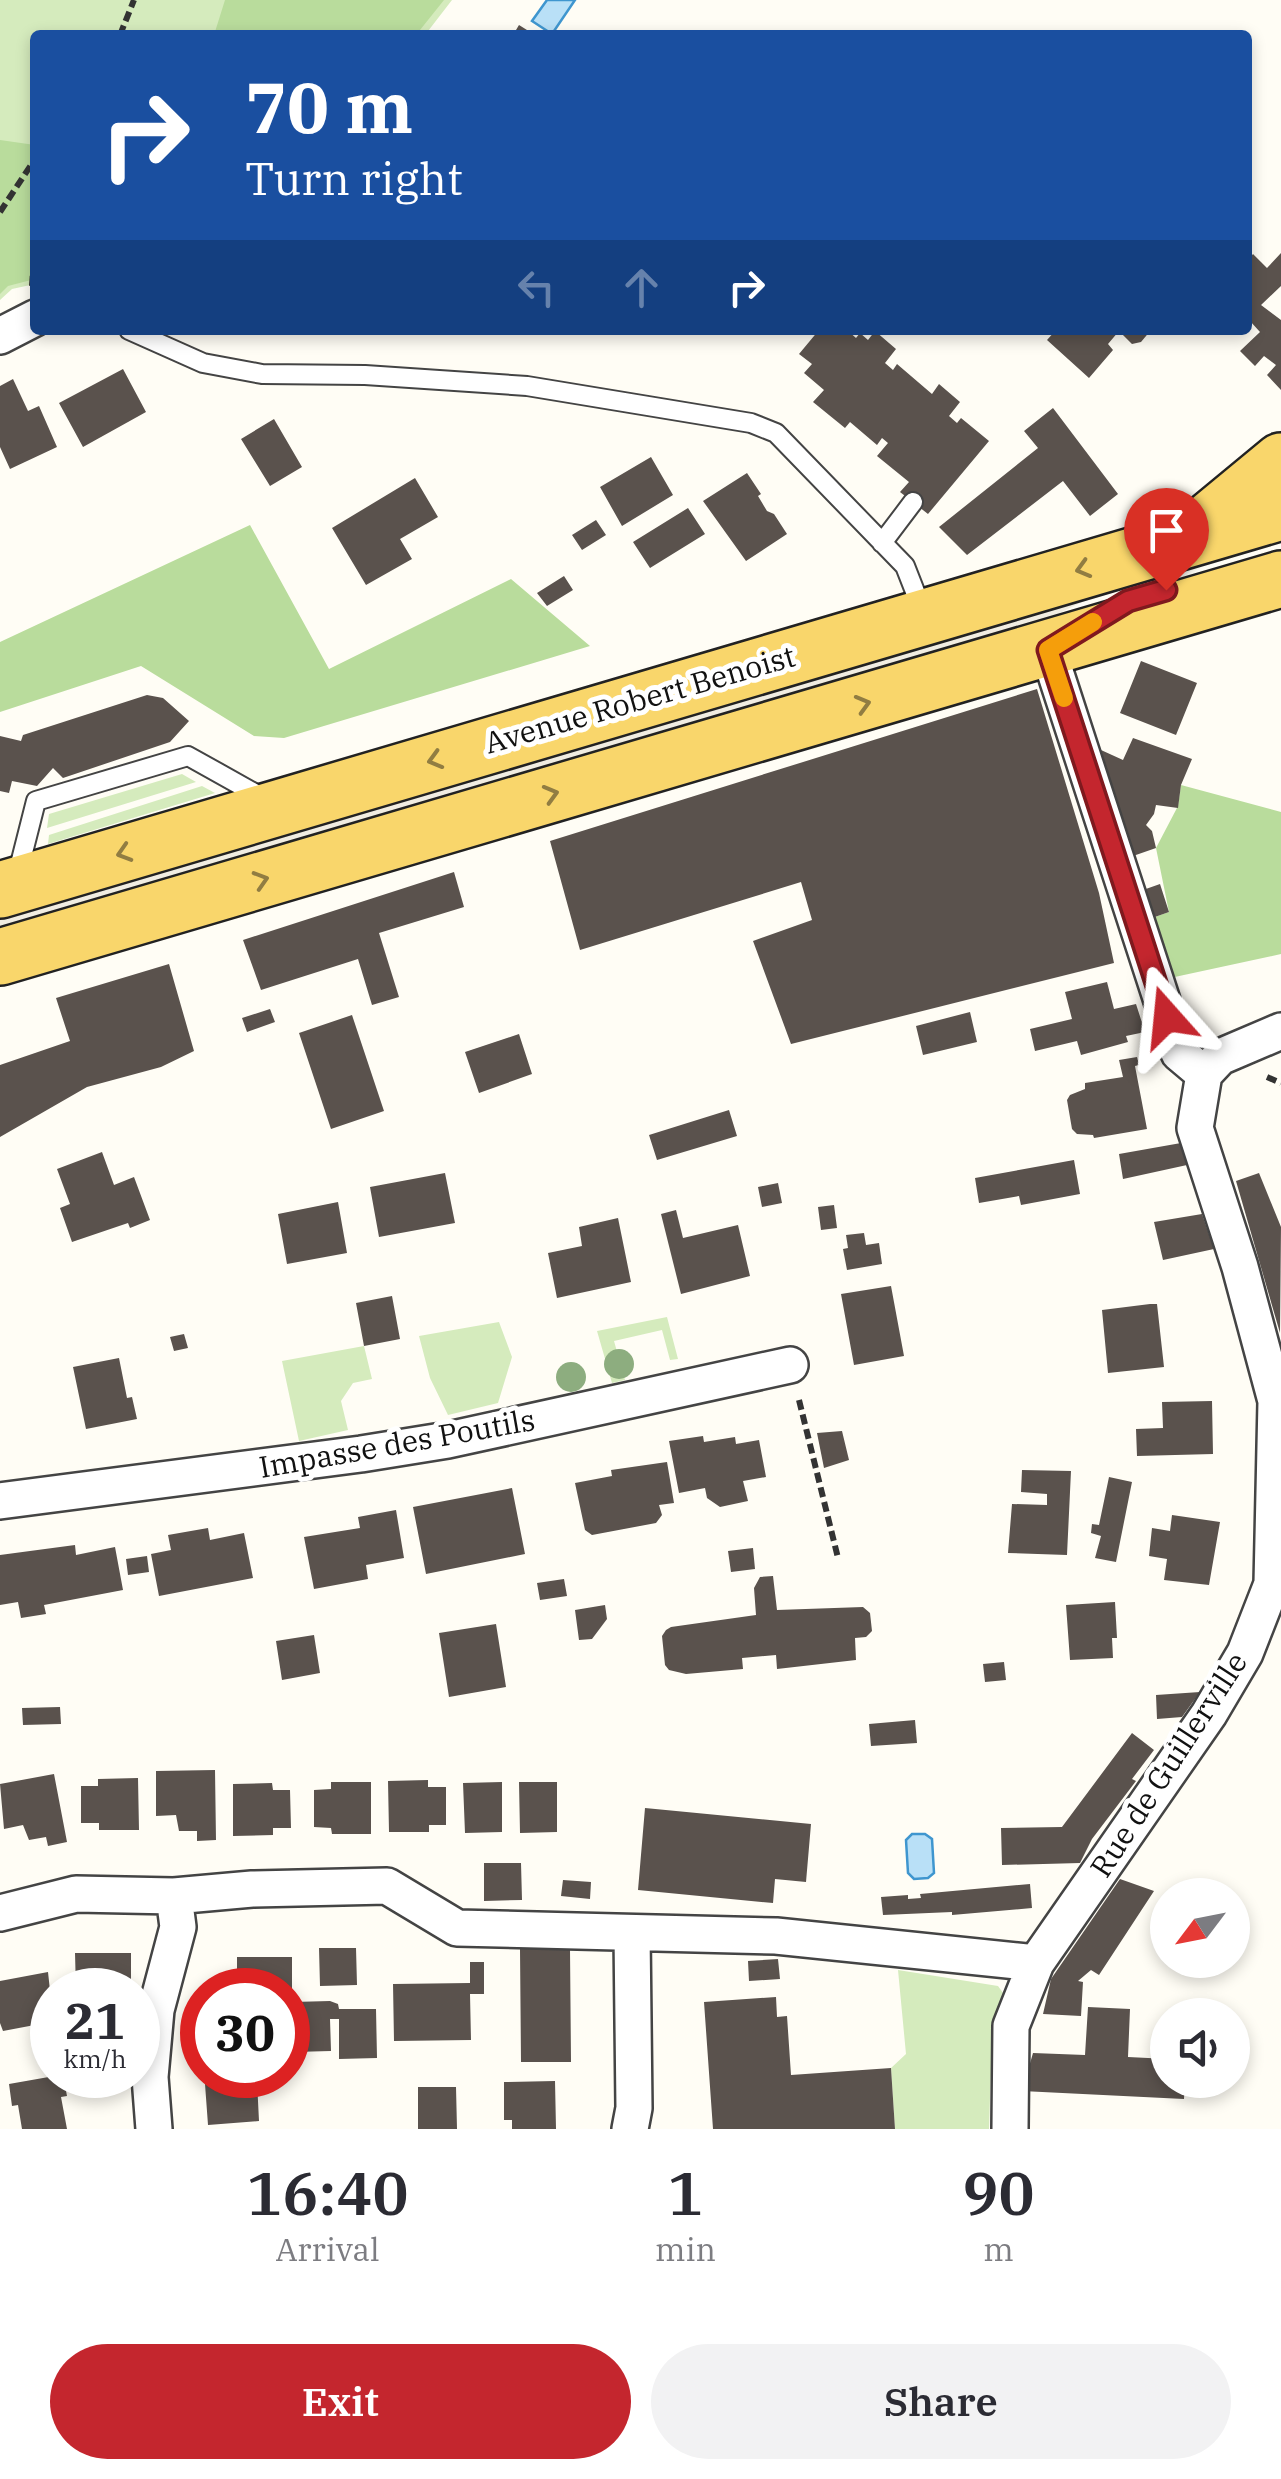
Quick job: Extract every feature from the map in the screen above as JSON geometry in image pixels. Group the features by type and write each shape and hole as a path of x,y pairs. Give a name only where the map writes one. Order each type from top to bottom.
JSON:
{"main road":[{"path":"1176,543 1226,509 1281,462"},
{"name":"Avenue Robert Benoist","path":"7,888 1281,512"},
{"path":"1048,650 1128,601 1281,556"},
{"path":"0,957 1281,579"}],"street":[{"path":"0,336 30,321"},
{"path":"1048,650 1179,1053 1204,1074 1220,1057 1281,1031"},
{"name":"Rue de Guillerville","path":"1010,2129 1011,2026 1036,1963 1209,1714 1245,1653 1272,1584 1276,1401 1240,1267 1195,1128 1204,1074"},
{"name":"Impasse des Poutils","path":"0,1501 448,1440 790,1365"},
{"path":"0,1913 76,1894 174,1896 252,1889 388,1886 457,1928 776,1936 1036,1963"},
{"path":"154,2129 150,2077 156,2010 178,1926 174,1896"},
{"path":"630,2129 634,2108 632,1932"}],"lane":[{"path":"140,335 203,363 262,374 365,375 527,386 751,423 776,433 904,566 925,617"},
{"path":"882,543 913,502"},
{"path":"7,888 36,801 188,756 278,806"}],"path":[{"path":"122,30 134,0"},
{"path":"0,212 30,167"},
{"path":"790,1365 838,1558"}],"green space":[{"path":"0,0 452,0 429,30 30,30 30,285 12,289 0,300"},
{"path":"225,0 444,0 420,30 216,30"},
{"path":"0,140 30,144 30,280 8,286 0,294"},
{"path":"250,525 329,669 511,579 590,646 284,738 254,736 141,666 0,712 0,642"},
{"path":"182,774 196,782 47,828 49,814"},
{"path":"1181,785 1281,812 1281,954 1170,978 1152,918 1169,912 1156,848 1178,806"},
{"path":"202,786 215,793 48,844 49,835"},
{"path":"667,1317 678,1359 670,1360 662,1330 614,1341 625,1380 612,1383 597,1331"},
{"path":"499,1322 512,1357 498,1403 448,1415 430,1378 419,1336"},
{"path":"364,1346 372,1379 353,1383 341,1401 348,1430 299,1441 282,1361"},
{"path":"898,1970 998,1986 1006,1997 994,2046 989,2129 895,2129 891,2068 906,2054"}],"shaded area":[{"path":"1281,538 1082,602 1035,625 303,845 0,928 0,917 82,891"}],"water":[{"path":"547,0 575,0 555,30 546,30 532,21"},
{"path":"912,1834 925,1834 932,1839 934,1873 928,1878 914,1879 908,1873 906,1840"}],"building":[{"path":"1281,253 1281,286 1261,305 1281,320 1281,390 1267,375 1276,365 1264,356 1255,366 1240,351 1260,332 1252,323 1253,254 1267,268"},
{"path":"815,335 862,335 868,340 872,335 880,335 896,349 885,363 893,370 897,364 932,394 939,384 960,402 949,416 957,423 961,418 989,441 928,514 900,492 909,482 877,456 888,443 882,438 877,445 850,422 845,428 813,402 824,390 804,373 812,364 799,354"},
{"path":"1052,335 1116,335 1108,344 1113,350 1089,378 1047,340"},
{"path":"1123,335 1147,335 1141,342 1132,344"},
{"path":"123,369 146,412 83,447 59,403"},
{"path":"13,379 28,411 39,406 57,447 10,469 0,447 0,386"},
{"path":"1053,408 1118,494 1090,516 1063,481 967,555 939,527 1038,448 1024,431"},
{"path":"274,419 302,467 270,486 241,439"},
{"path":"651,457 673,495 622,526 600,487"},
{"path":"747,473 767,511 774,514 787,534 746,561 703,501"},
{"path":"415,478 438,517 400,539 412,559 366,585 332,528"},
{"path":"688,508 705,534 650,568 633,542"},
{"path":"596,520 606,535 582,550 572,535"},
{"path":"564,576 573,590 547,606 537,593"},
{"path":"1141,661 1197,683 1176,735 1120,713"},
{"path":"1037,689 1099,893 1114,963 791,1044 753,941 812,920 801,882 580,950 550,841"},
{"path":"147,695 163,698 189,721 170,742 63,778 53,768 37,786 12,781 9,793 0,791 0,736 21,741 23,735"},
{"path":"1133,738 1192,759 1181,785 1178,808 1156,805 1146,825 1152,831 1156,848 1133,856 1101,750 1123,760"},
{"path":"454,872 464,907 379,933 399,997 372,1005 358,959 261,990 243,940"},
{"path":"1160,884 1169,912 1152,918 1143,890"},
{"path":"169,964 194,1051 161,1067 87,1087 0,1137 0,1065 70,1041 56,998"},
{"path":"1107,982 1114,1009 1136,1004 1145,1032 1126,1036 1128,1042 1081,1055 1077,1041 1035,1051 1030,1029 1072,1019 1065,992"},
{"path":"270,1009 275,1022 247,1032 242,1018"},
{"path":"970,1012 977,1042 923,1055 916,1026"},
{"path":"352,1015 384,1111 331,1129 299,1033"},
{"path":"519,1034 532,1074 479,1093 465,1052"},
{"path":"1137,1057 1139,1065 1135,1066 1147,1129 1094,1138 1077,1134 1072,1129 1067,1100 1070,1095 1085,1089 1085,1083 1123,1077 1119,1060"},
{"path":"729,1110 737,1136 657,1160 649,1135"},
{"path":"1181,1143 1187,1165 1123,1179 1119,1154"},
{"path":"102,1152 114,1185 134,1177 150,1220 130,1228 128,1223 72,1242 60,1208 70,1204 57,1169"},
{"path":"1074,1160 1080,1194 1021,1205 1019,1196 979,1203 975,1178"},
{"path":"445,1173 455,1223 379,1237 370,1187"},
{"path":"1259,1173 1281,1227 1280,1333 1236,1181"},
{"path":"778,1183 782,1203 762,1207 758,1187"},
{"path":"338,1202 347,1253 287,1264 278,1214"},
{"path":"834,1205 837,1228 821,1230 818,1207"},
{"path":"676,1210 683,1238 738,1225 750,1276 681,1294 661,1214"},
{"path":"1202,1214 1214,1249 1163,1260 1154,1222"},
{"path":"618,1218 631,1282 557,1298 548,1253 582,1246 579,1227"},
{"path":"864,1233 866,1245 879,1243 882,1264 847,1270 843,1249 848,1248 846,1235"},
{"path":"891,1286 904,1356 854,1365 841,1294"},
{"path":"392,1296 400,1339 364,1346 356,1303"},
{"path":"1157,1304 1164,1367 1108,1373 1102,1310"},
{"path":"184,1334 188,1348 174,1351 170,1337"},
{"path":"119,1358 127,1398 132,1397 137,1419 86,1429 73,1367"},
{"path":"1212,1401 1213,1454 1137,1456 1136,1429 1163,1428 1162,1402"},
{"path":"842,1431 849,1460 824,1468 817,1433"},
{"path":"703,1436 704,1442 735,1437 736,1444 759,1440 766,1477 743,1481 748,1501 720,1507 707,1498 705,1488 679,1493 669,1441"},
{"path":"667,1462 674,1503 659,1505 662,1515 656,1523 592,1535 585,1530 575,1483 612,1476 611,1470"},
{"path":"1022,1470 1071,1471 1067,1555 1008,1553 1012,1504 1047,1505 1047,1494 1021,1492"},
{"path":"1109,1477 1132,1482 1116,1562 1095,1558 1101,1536 1091,1533 1092,1524 1099,1525"},
{"path":"512,1488 525,1554 426,1574 413,1507"},
{"path":"396,1510 404,1558 366,1565 368,1579 314,1589 304,1537 360,1528 358,1517"},
{"path":"1172,1515 1220,1522 1209,1585 1164,1580 1167,1559 1149,1556 1152,1528 1170,1531"},
{"path":"208,1528 210,1540 244,1533 253,1578 159,1596 151,1554 171,1550 168,1535"},
{"path":"75,1545 76,1555 115,1547 123,1590 44,1605 46,1614 21,1618 18,1602 0,1605 0,1555"},
{"path":"753,1548 755,1569 731,1572 728,1551"},
{"path":"147,1556 149,1572 128,1575 126,1559"},
{"path":"773,1576 777,1610 863,1607 870,1613 872,1631 866,1637 855,1638 856,1660 777,1669 776,1655 742,1658 743,1669 686,1674 669,1670 662,1636 666,1630 756,1615 754,1588 760,1577"},
{"path":"564,1579 567,1596 540,1600 537,1583"},
{"path":"1115,1602 1117,1638 1112,1638 1113,1658 1070,1660 1066,1605"},
{"path":"605,1605 607,1619 592,1639 579,1640 575,1610"},
{"path":"496,1624 506,1687 449,1697 439,1633"},
{"path":"314,1635 320,1673 282,1680 276,1641"},
{"path":"1004,1662 1006,1680 985,1682 983,1664"},
{"path":"1200,1692 1182,1717 1157,1719 1156,1695"},
{"path":"60,1707 61,1724 23,1725 22,1708"},
{"path":"915,1720 917,1743 871,1746 869,1724"},
{"path":"1132,1733 1154,1750 1092,1839 1080,1863 1002,1865 1001,1828 1062,1827"},
{"path":"215,1770 216,1840 197,1841 197,1831 179,1831 176,1815 156,1816 156,1771"},
{"path":"54,1774 67,1842 48,1846 46,1837 29,1840 23,1825 4,1829 0,1784"},
{"path":"138,1778 139,1830 99,1830 99,1823 81,1823 81,1786 98,1786 98,1779"},
{"path":"428,1780 428,1787 446,1787 446,1825 429,1825 429,1832 389,1832 388,1781"},
{"path":"331,1782 371,1782 371,1834 332,1834 331,1828 314,1827 314,1790 331,1789"},
{"path":"502,1782 502,1832 465,1833 463,1783"},
{"path":"519,1782 557,1782 557,1832 520,1833"},
{"path":"272,1783 273,1790 290,1790 291,1828 273,1828 273,1835 233,1836 233,1784"},
{"path":"645,1808 811,1824 806,1882 775,1879 773,1903 638,1890"},
{"path":"484,1863 521,1863 522,1900 484,1901"},
{"path":"1120,1879 1150,1890 1150,1897 1099,1975 1091,1970 1078,1981 1083,1982 1081,2016 1043,2014 1051,1979"},
{"path":"563,1880 591,1882 590,1899 561,1896"},
{"path":"1030,1884 1032,1908 952,1915 883,1915 881,1897 921,1898 920,1894"},
{"path":"319,1948 356,1948 357,1985 320,1986"},
{"path":"520,1949 570,1949 571,2062 521,2062"},
{"path":"75,1953 131,1953 131,1968 75,1968"},
{"path":"237,1957 292,1957 292,1968 237,1968"},
{"path":"778,1959 780,1979 749,1981 748,1961"},
{"path":"470,1962 484,1962 484,1994 470,1994 471,2040 394,2041 393,1984 470,1983"},
{"path":"30,1975 30,2026 3,2031 0,1981"},
{"path":"776,1997 777,2017 787,2016 791,2075 891,2068 895,2129 713,2129 704,2002"},
{"path":"330,2001 338,2004 339,2009 376,2009 377,2058 339,2059 339,2019 330,2019 331,2051 310,2052 310,2002"},
{"path":"1088,2007 1130,2009 1128,2057 1150,2058 1150,2097 1022,2091 1033,2053 1085,2055"},
{"path":"30,2080 30,2098 61,2098 67,2129 22,2129 18,2105 12,2106 9,2084"},
{"path":"555,2081 556,2129 512,2129 512,2120 504,2120 504,2082"},
{"path":"418,2087 456,2087 457,2129 418,2129"},
{"path":"206,2098 258,2098 259,2121 208,2125"}],"slow traffic":[{"path":"1064,698 1048,650 1093,622"}],"route":[{"path":"1166,590 1128,601 1048,650 1167,1017"}]}
